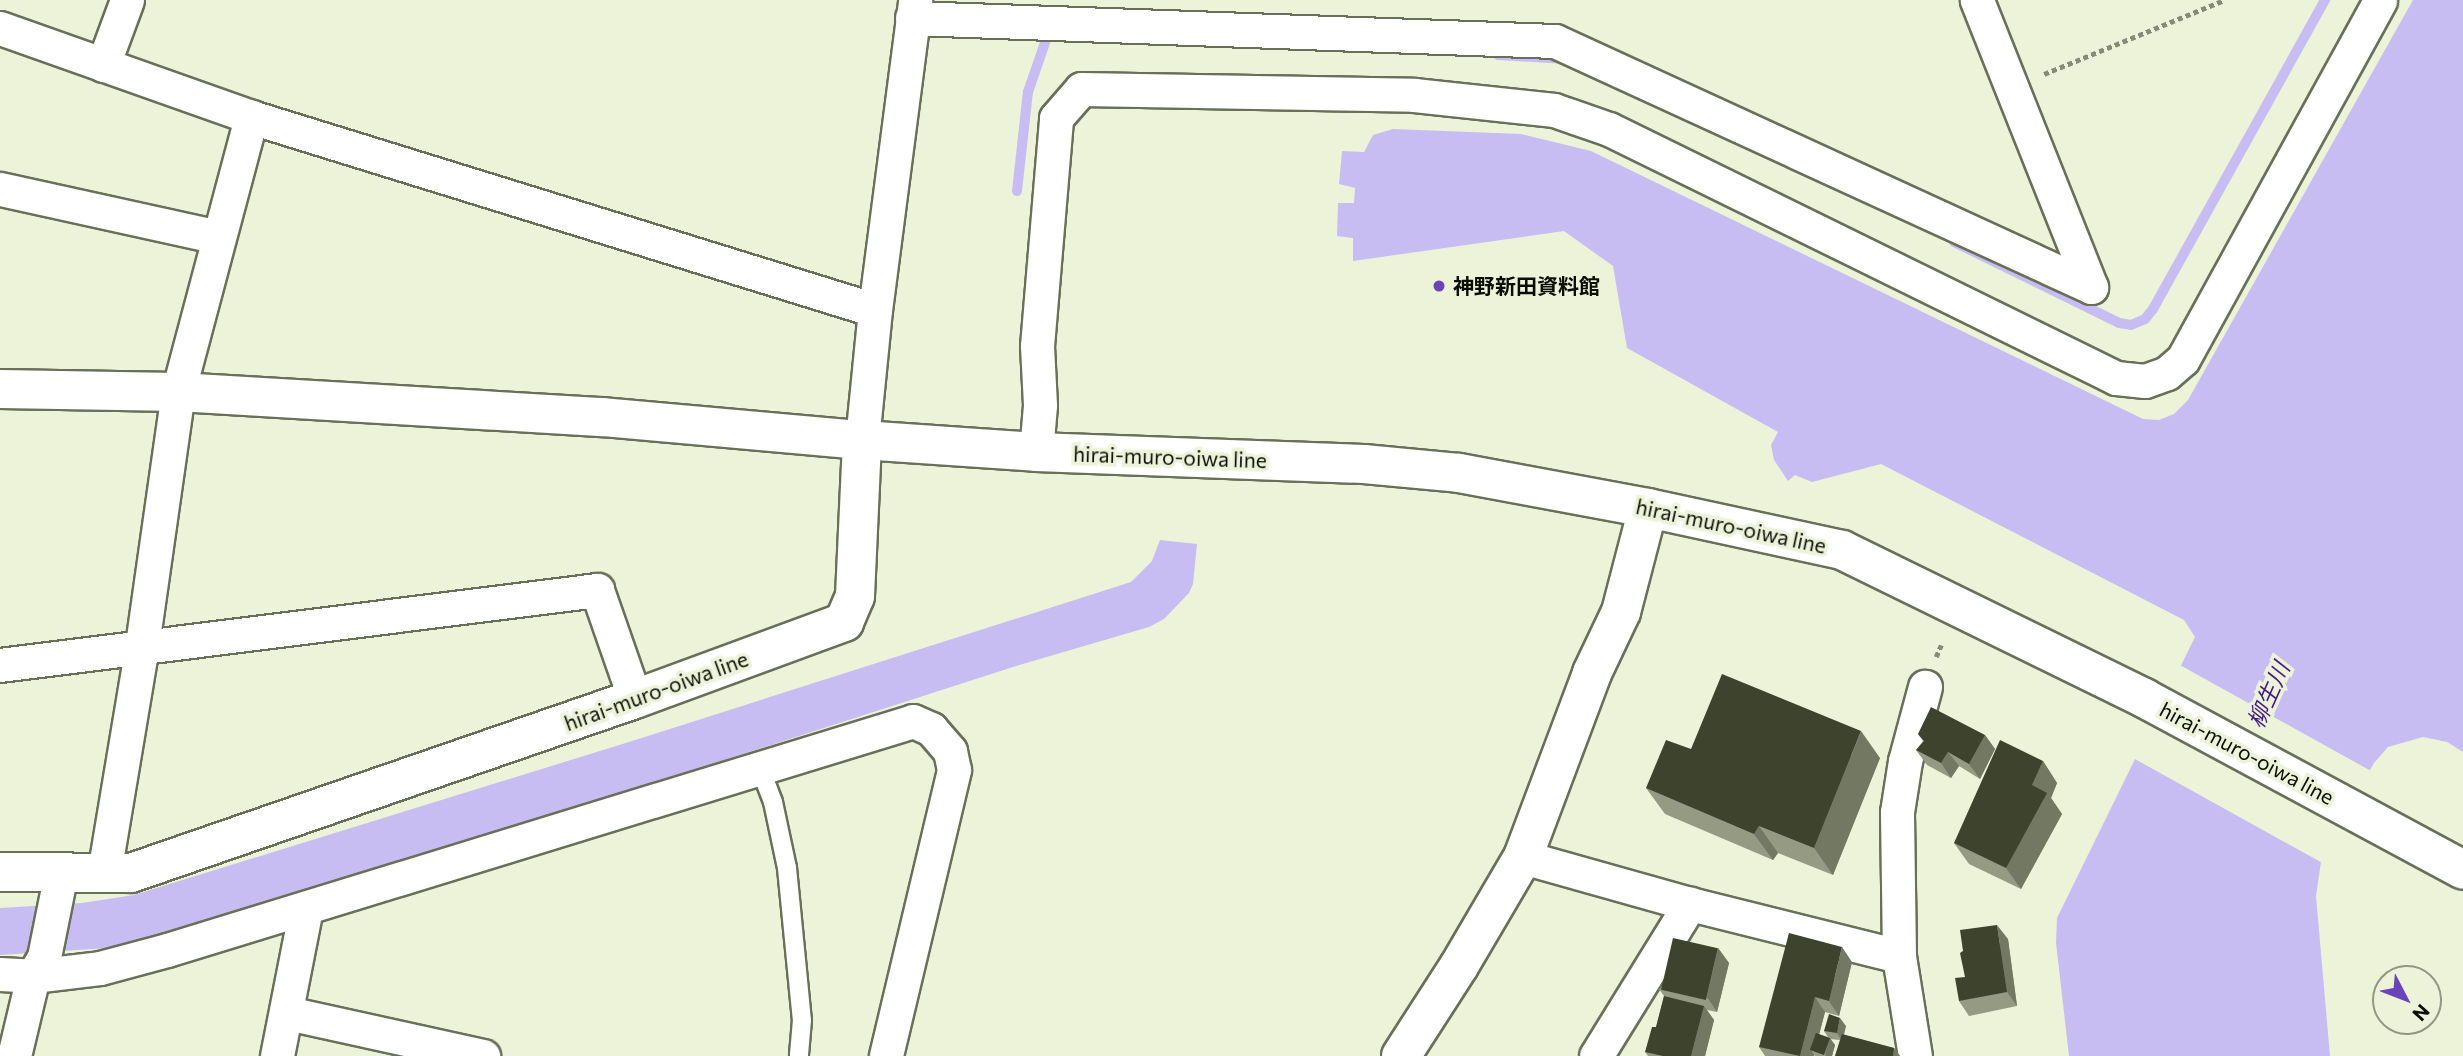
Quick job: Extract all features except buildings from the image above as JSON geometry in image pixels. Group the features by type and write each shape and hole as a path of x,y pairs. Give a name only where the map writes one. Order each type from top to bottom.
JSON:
{"main road":[{"path":"0,389 178,392 603,417 862,440"},
{"name":"hirai-muro-oiwa line","path":"0,872 59,885 104,873 131,873 635,699 844,622 855,596 862,440 1036,452 1364,464 1459,473 1648,508 1842,550 2144,698 2463,870"},
{"path":"1401,1056 1459,967 1523,857 1592,673 1621,612 1648,508"}],"street":[{"path":"103,65 127,0"},
{"path":"862,440 875,310 914,9 1555,41 2091,287 1977,0"},
{"path":"1036,452 1040,405 1037,346 1056,118 1081,89 1414,95 1554,110 1609,129 2116,379 2145,381 2167,373 2183,359 2381,0"},
{"path":"0,28 251,117 875,310"},
{"path":"104,873 142,645 178,392 251,117"},
{"path":"0,189 218,237"},
{"path":"0,665 142,645 597,590 635,699"},
{"path":"1915,1056 1899,956 1897,813 1905,761 1924,687"},
{"path":"0,974 38,967 100,968 306,908 913,721 931,729 950,751 954,770 886,1056"},
{"path":"1523,857 1690,904 1899,956"},
{"path":"14,1056 59,885"},
{"path":"1596,1056 1690,904"},
{"path":"277,1056 306,908"},
{"path":"287,1013 483,1056"}],"lane":[{"path":"760,768 773,802 787,867 802,1020 799,1056"}],"path":[{"path":"2012,86 2224,0"}],"water":[{"name":"柳生川","path":"2413,0 2463,0 2463,752 2447,742 2423,737 2388,747 2374,763 2322,855 2316,896 2330,1056 2069,1056 2056,943 2057,918 2195,637 2184,620 1881,464 1812,482 1795,475 1788,481 1774,460 1771,445 1778,432 1627,348 1613,266 1564,231 1353,261 1353,238 1337,236 1338,203 1354,203 1355,188 1339,184 1342,151 1364,152 1373,135 1393,129 1521,134 1591,151 2143,419 2159,420 2174,414 2188,400"},
{"path":"1160,540 1197,544 1193,584 1189,593 1164,619 1149,627 1013,667 604,799 124,947 0,955 0,908 82,903 134,895 629,742 1131,582 1152,561"}],"pier":[{"path":"2178,664 2373,772 2323,863 2128,755"}],"waterway":[{"path":"1954,242 2119,323 2131,325 2145,319 2325,0"},
{"path":"1017,191 1028,92 1048,34 1056,34"},
{"path":"1498,55 1566,59"}],"place":[{"name":"神野新田資料館","path":"1439,286"}]}
